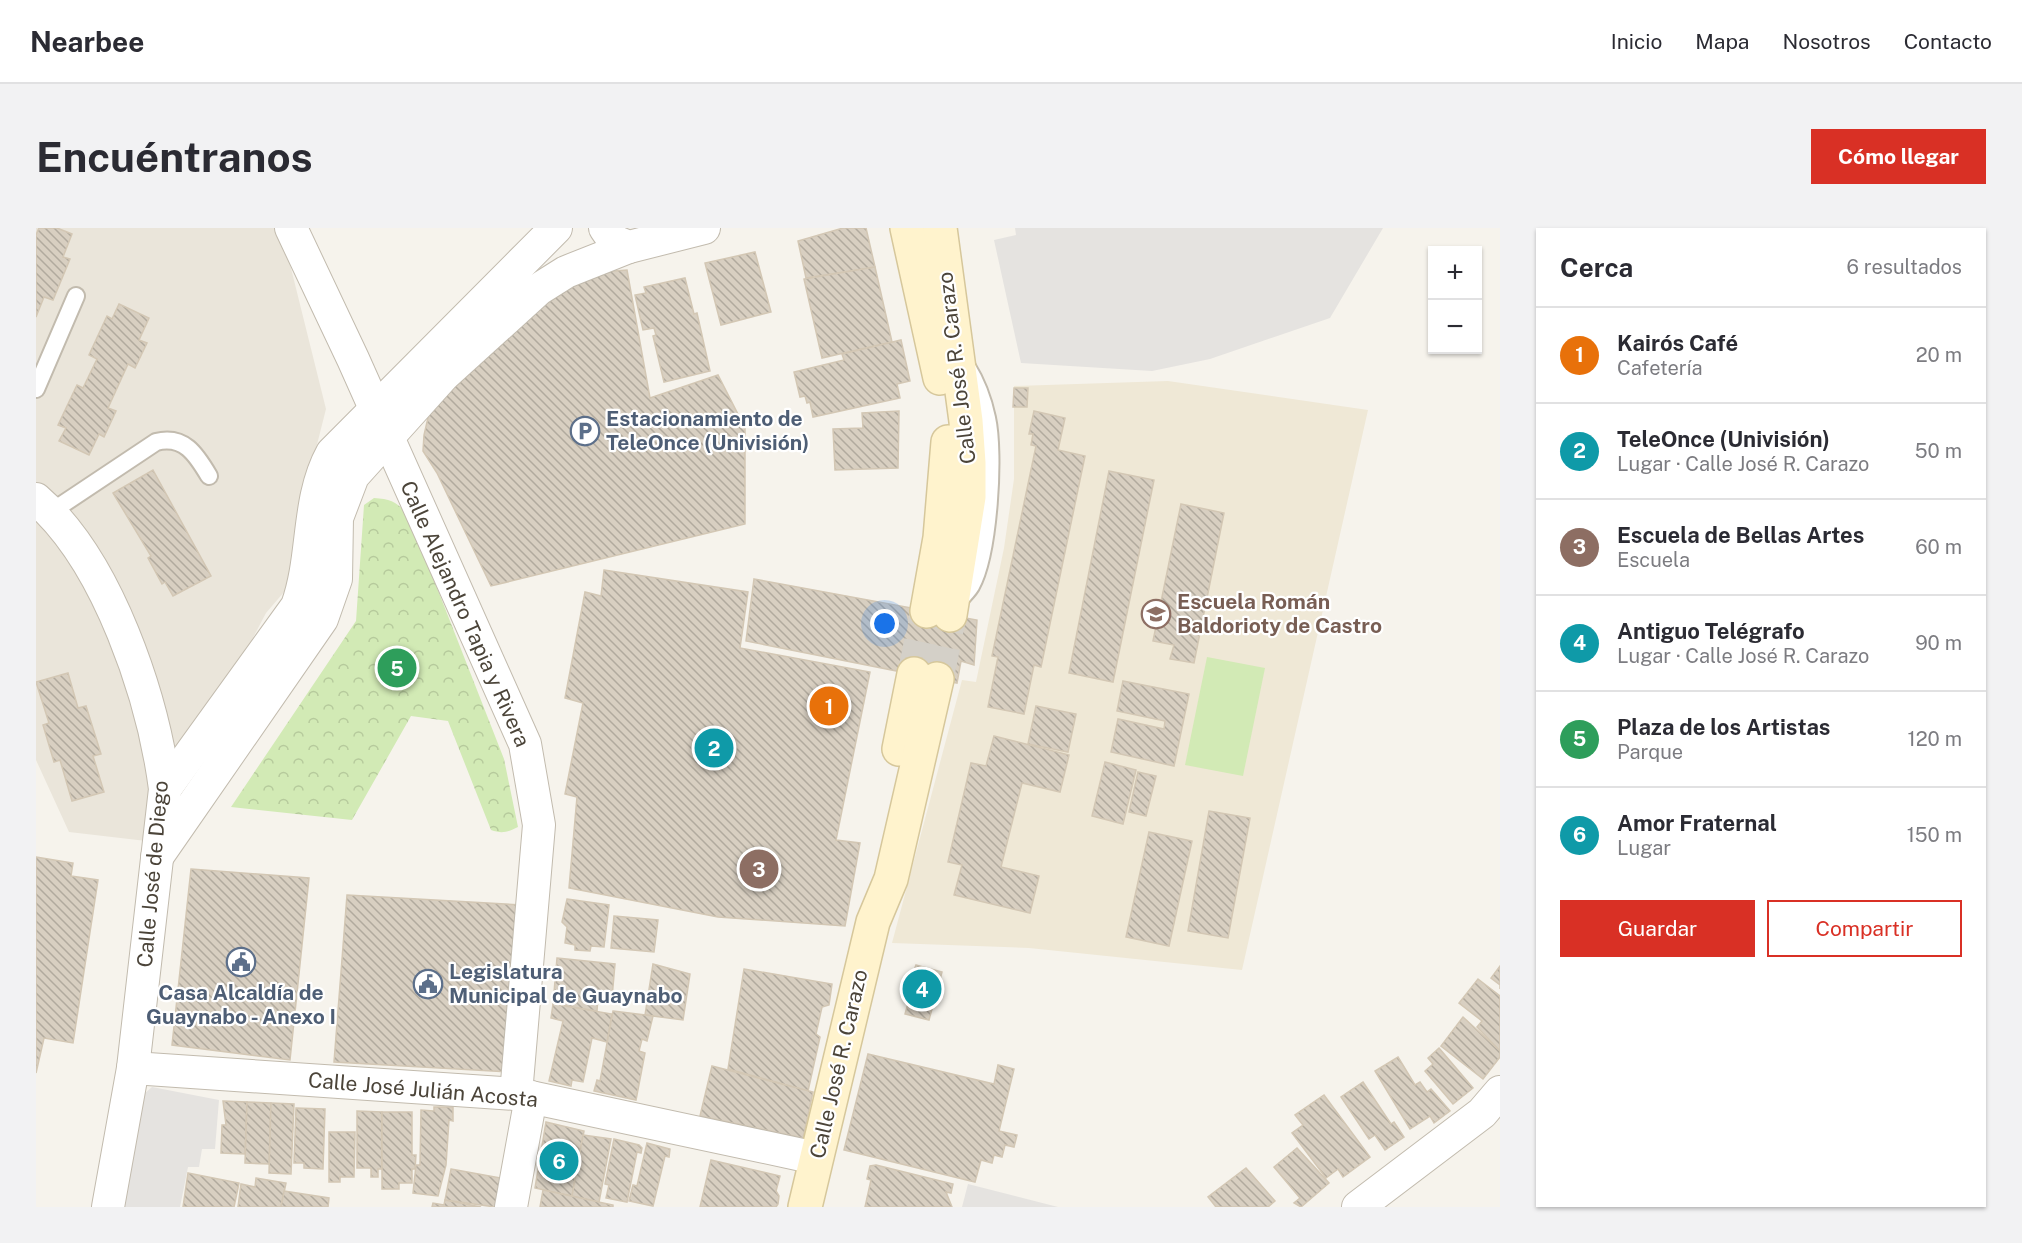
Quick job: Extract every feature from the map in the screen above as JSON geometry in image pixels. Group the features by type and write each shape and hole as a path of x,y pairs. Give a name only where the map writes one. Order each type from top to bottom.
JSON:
{"street":[{"name":"Calle Alejandro Tapia y Rivera","path":"291,228 525,744 539,825 524,1096 511,1207"},
{"path":"157,857 322,619 336,579 337,518 353,476 382,425 556,228"},
{"path":"165,789 297,606 304,585 321,475 332,453 382,425 443,376 539,289 617,237 704,228"},
{"name":"Calle José R. Carazo","path":"907,228 939,370 948,439 943,515 942,612 969,497 966,421 940,228"},
{"name":"Calle José de Diego","path":"44,505 83,553 110,604 130,651 160,751 165,789 133,1068 108,1207"},
{"name":"Calle José R. Carazo","path":"805,1207 873,922 874,875 925,676"},
{"name":"Calle José Julián Acosta","path":"133,1068 524,1096 816,1158"},
{"path":"1358,1207 1482,1113 1500,1092"}],"lane":[{"path":"36,389 76,296"},
{"path":"44,505 156,442 167,439 178,440 196,453 209,476"}],"shaded area":[{"path":"36,228 281,228 326,409 306,488 296,578 266,613 237,668 183,790 172,844 69,832 36,760"},
{"path":"1015,228 1383,228 1330,318 1210,359 1152,371 1021,363 994,240 1016,235"},
{"name":"Escuela Román Baldorioty de Castro","path":"1168,381 1368,410 1242,970 1029,948 892,943 962,680 976,682 1004,548 1014,479 1014,386"},
{"path":"152,1087 219,1100 215,1149 202,1149 199,1167 188,1167 180,1207 124,1207 143,1095"},
{"path":"968,1184 1058,1207 962,1207"}],"green space":[{"path":"374,498 389,500 399,506 414,529 504,759 518,827 511,830 502,832 491,830 448,721 411,716 352,820 231,807 356,621 364,505"},
{"path":"1207,657 1265,668 1243,776 1185,765"}],"building":[{"path":"39,228 57,228 72,234 63,257 70,259 53,300 44,297 36,317 36,235"},
{"path":"843,228 866,228 875,267 806,278 798,241"},
{"path":"755,252 771,312 721,325 705,263"},
{"path":"875,267 892,342 822,358 804,279"},
{"name":"Estacionamiento de TeleOnce (Univisión)","path":"627,270 650,398 718,375 745,428 745,524 491,586 437,473 423,451 424,435 433,396 546,286 601,272"},
{"path":"685,278 694,314 697,313 710,371 664,382 653,336 656,335 654,328 643,330 635,295 646,293 644,287"},
{"path":"119,304 149,318 139,340 147,343 135,368 128,364 108,408 116,411 104,437 99,434 89,455 59,441 66,428 58,425 77,385 83,388 97,359 89,355 107,316 112,319"},
{"path":"901,340 910,381 897,384 900,398 813,417 810,402 807,403 805,396 800,397 794,372 844,360 842,354"},
{"path":"1014,388 1028,388 1027,407 1013,407"},
{"path":"899,411 898,468 835,470 833,429 863,428 862,413"},
{"path":"1034,411 1065,418 1058,450 1085,456 1041,667 1034,665 1024,714 988,707 998,657 992,656 1036,446 1031,445 1033,434 1029,434"},
{"path":"153,470 211,576 173,596 165,582 162,584 148,558 151,556 113,493"},
{"path":"1109,471 1154,480 1113,682 1069,673"},
{"path":"1181,504 1224,513 1194,663 1170,659 1174,645 1153,641"},
{"path":"604,570 748,592 740,648 870,672 836,840 860,843 845,926 718,917 569,888 577,797 565,794 583,703 565,698 585,592 601,596"},
{"path":"754,579 977,620 974,665 961,661 957,683 746,641"},
{"path":"68,673 78,708 86,706 101,754 93,756 104,792 72,801 60,760 54,762 43,725 49,723 36,682"},
{"path":"1123,681 1189,694 1174,766 1111,752 1118,719 1164,729 1165,721 1117,711"},
{"path":"1036,706 1076,714 1068,752 1028,744"},
{"path":"994,736 1069,755 1060,792 1022,783 1001,867 1039,876 1030,913 954,895 962,865 948,862 971,763 986,766"},
{"path":"1105,762 1136,770 1123,824 1092,816"},
{"path":"1138,772 1156,776 1146,816 1129,812"},
{"path":"1209,811 1250,818 1228,938 1188,931"},
{"path":"1149,832 1192,841 1169,946 1126,937"},
{"path":"36,857 73,863 71,876 98,880 73,1043 44,1038 36,1073"},
{"name":"Casa Alcaldía de Guaynabo - Anexo I","path":"191,869 309,878 290,1060 172,1045"},
{"name":"Legislatura Municipal de Guaynabo","path":"347,895 521,905 509,1072 334,1062"},
{"path":"567,899 609,905 604,947 591,946 590,951 575,950 575,945 565,943 567,927 562,922"},
{"path":"614,916 658,920 654,952 611,948"},
{"path":"557,958 615,964 612,998 598,997 597,1011 553,1004"},
{"path":"653,964 690,974 683,1020 645,1015"},
{"path":"916,965 942,972 929,1020 905,1014 909,1000 904,998"},
{"path":"1500,966 1500,985 1491,978"},
{"path":"744,969 832,984 829,1005 822,1007 816,1034 820,1037 808,1091 728,1069"},
{"path":"1478,979 1500,996 1500,1051 1477,1027 1482,1021 1459,1003"},
{"path":"553,1004 612,1014 607,1042 592,1038 583,1082 572,1080 571,1086 549,1081 563,1021 551,1018"},
{"path":"613,1011 653,1016 647,1041 642,1039 639,1051 645,1053 636,1100 594,1091 597,1080 600,1081"},
{"path":"1463,1017 1500,1051 1500,1057 1483,1079 1441,1046"},
{"path":"1439,1048 1473,1088 1453,1104 1425,1071 1433,1064 1428,1058"},
{"path":"868,1054 994,1084 998,1065 1014,1069 999,1131 1017,1135 1014,1147 1005,1145 1002,1157 994,1155 992,1163 981,1160 975,1182 844,1150"},
{"path":"1398,1057 1415,1085 1420,1082 1427,1092 1431,1089 1450,1111 1434,1123 1430,1116 1410,1129 1375,1071"},
{"path":"712,1066 813,1092 803,1138 700,1116"},
{"path":"1363,1082 1391,1124 1394,1122 1404,1137 1385,1150 1375,1135 1369,1139 1341,1097"},
{"path":"1324,1095 1370,1157 1343,1177 1338,1169 1326,1178 1292,1133 1303,1125 1295,1115"},
{"path":"223,1101 247,1102 245,1154 221,1153 222,1125 226,1125"},
{"path":"247,1102 271,1103 269,1164 245,1163"},
{"path":"271,1103 294,1104 291,1174 269,1173"},
{"path":"434,1107 453,1107 453,1121 449,1120 446,1165 438,1196 413,1193 416,1165 420,1165 421,1110 434,1111"},
{"path":"296,1108 325,1109 323,1169 304,1168 304,1163 294,1163"},
{"path":"357,1111 382,1112 382,1169 378,1169 378,1177 371,1177 371,1168 357,1168"},
{"path":"382,1112 412,1112 412,1155 416,1155 415,1169 412,1169 412,1183 399,1183 399,1189 382,1189"},
{"path":"546,1122 584,1131 572,1196 535,1188"},
{"path":"329,1132 355,1132 354,1177 340,1177 340,1182 329,1182"},
{"path":"583,1135 611,1139 599,1202 572,1196"},
{"path":"614,1139 639,1145 642,1148 641,1153 637,1152 627,1202 606,1198 609,1185 605,1184"},
{"path":"647,1143 670,1149 669,1157 665,1156 653,1206 629,1201 633,1185 637,1186"},
{"path":"1297,1148 1329,1183 1301,1207 1294,1203 1300,1198 1274,1167"},
{"path":"711,1160 780,1176 776,1191 779,1196 776,1207 700,1207"},
{"path":"876,1165 953,1184 951,1193 946,1192 952,1207 865,1207 871,1180 867,1179 870,1166"},
{"path":"1246,1168 1275,1201 1268,1207 1216,1207 1208,1197"},
{"path":"451,1169 501,1178 495,1207 445,1200"},
{"path":"188,1173 239,1183 234,1207 183,1207"},
{"path":"256,1178 286,1183 281,1207 238,1207 241,1184 255,1187"},
{"path":"543,1190 613,1205 613,1207 540,1207"},
{"path":"284,1191 329,1198 328,1207 281,1207"},
{"path":"445,1200 481,1207 432,1207 433,1203 444,1205"}],"tunnel":[{"path":"914,674 927,611"},
{"path":"937,679 950,615"}],"place":[{"name":"Estacionamiento de TeleOnce (Univisión)","path":"585,431"},
{"name":"Escuela Román Baldorioty de Castro","path":"1156,614"},
{"name":"Plaza de los Artistas","path":"397,668"},
{"name":"Kairós Café","path":"829,706"},
{"name":"TeleOnce (Univisión)","path":"714,748"},
{"name":"Escuela de Bellas Artes","path":"759,869"},
{"name":"Casa Alcaldía de Guaynabo - Anexo I","path":"241,962"},
{"name":"Legislatura Municipal de Guaynabo","path":"428,984"},
{"name":"Antiguo Telégrafo","path":"922,989"},
{"name":"Amor Fraternal","path":"559,1161"}]}
